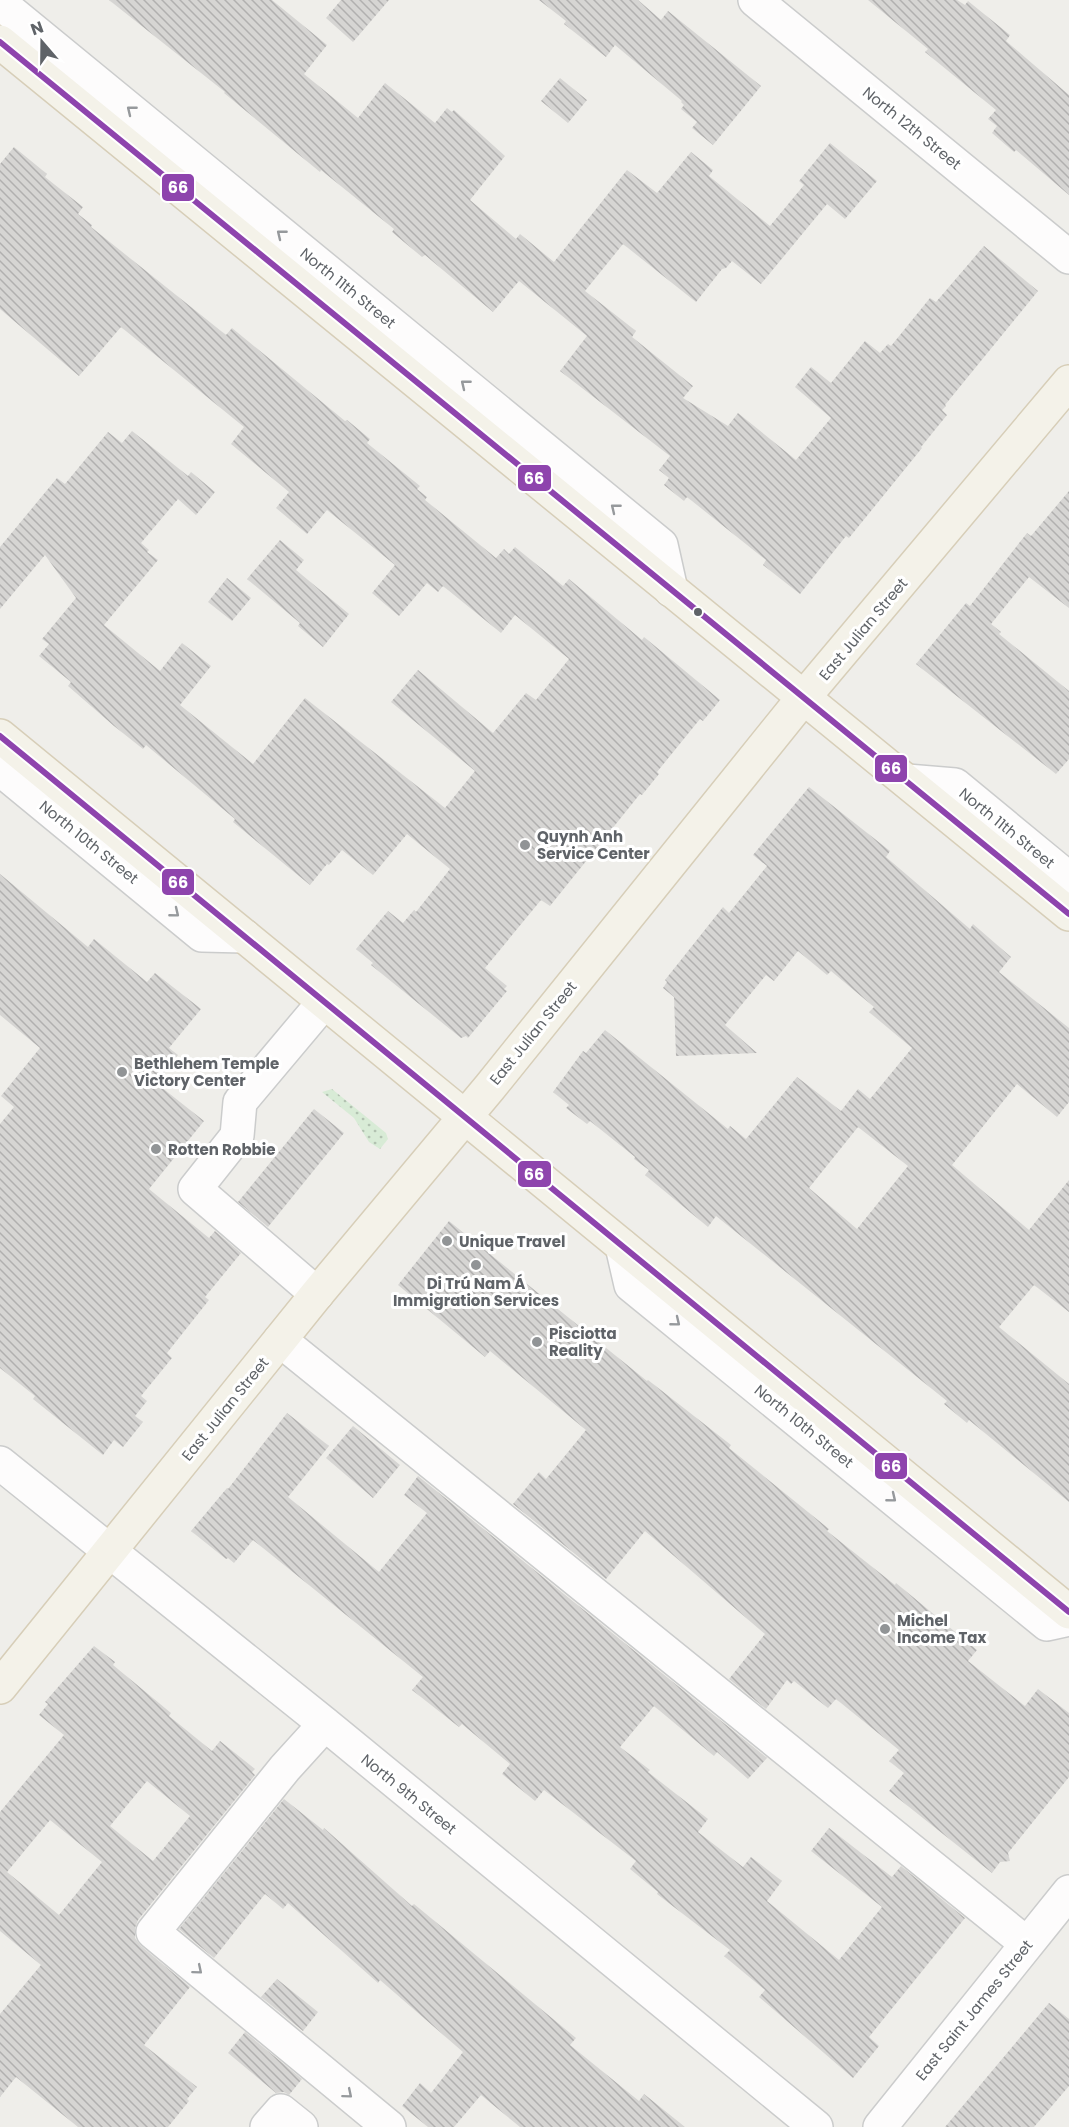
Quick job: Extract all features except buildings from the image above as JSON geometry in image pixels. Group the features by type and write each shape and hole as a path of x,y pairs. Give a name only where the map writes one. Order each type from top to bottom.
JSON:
{"main road":[{"name":"North 11th Street","path":"0,42 1069,914"},
{"name":"East Julian Street","path":"0,1687 317,1294 490,1086 804,698 1069,382"},
{"name":"North 10th Street","path":"0,736 1069,1612"}],"street":[{"name":"North 12th Street","path":"754,0 1069,257"},
{"name":"North 11th Street","path":"0,3 661,545 671,590"},
{"name":"North 10th Street","path":"0,769 202,935 244,936"},
{"name":"North 11th Street","path":"907,781 955,785 1069,879"},
{"path":"317,1294 195,1189 237,1136 240,1102 324,1002"},
{"name":"North 10th Street","path":"622,1246 631,1285 1047,1624 1069,1619"},
{"path":"280,1340 1027,1944"},
{"name":"North 9th Street","path":"0,1463 325,1724 816,2127"},
{"path":"325,1724 285,1768 153,1932 388,2127"},
{"name":"East Saint James Street","path":"880,2127 1069,1892"},
{"path":"267,2127 281,2110 301,2127"}],"green space":[{"path":"332,1089 386,1133 388,1139 380,1149 369,1142 354,1118 322,1092"}],"transit line":[{"name":"66","path":"0,42 1069,914"},
{"name":"66","path":"0,736 1069,1612"}],"place":[{"name":"Quynh Anh Service Center","path":"525,845"},
{"name":"Bethlehem Temple Victory Center","path":"122,1072"},
{"name":"Rotten Robbie","path":"156,1149"},
{"name":"Unique Travel","path":"447,1241"},
{"name":"Di Trú Nam Á Immigration Services","path":"476,1265"},
{"name":"Pisciotta Reality","path":"537,1342"},
{"name":"Michel Income Tax","path":"885,1629"}]}
